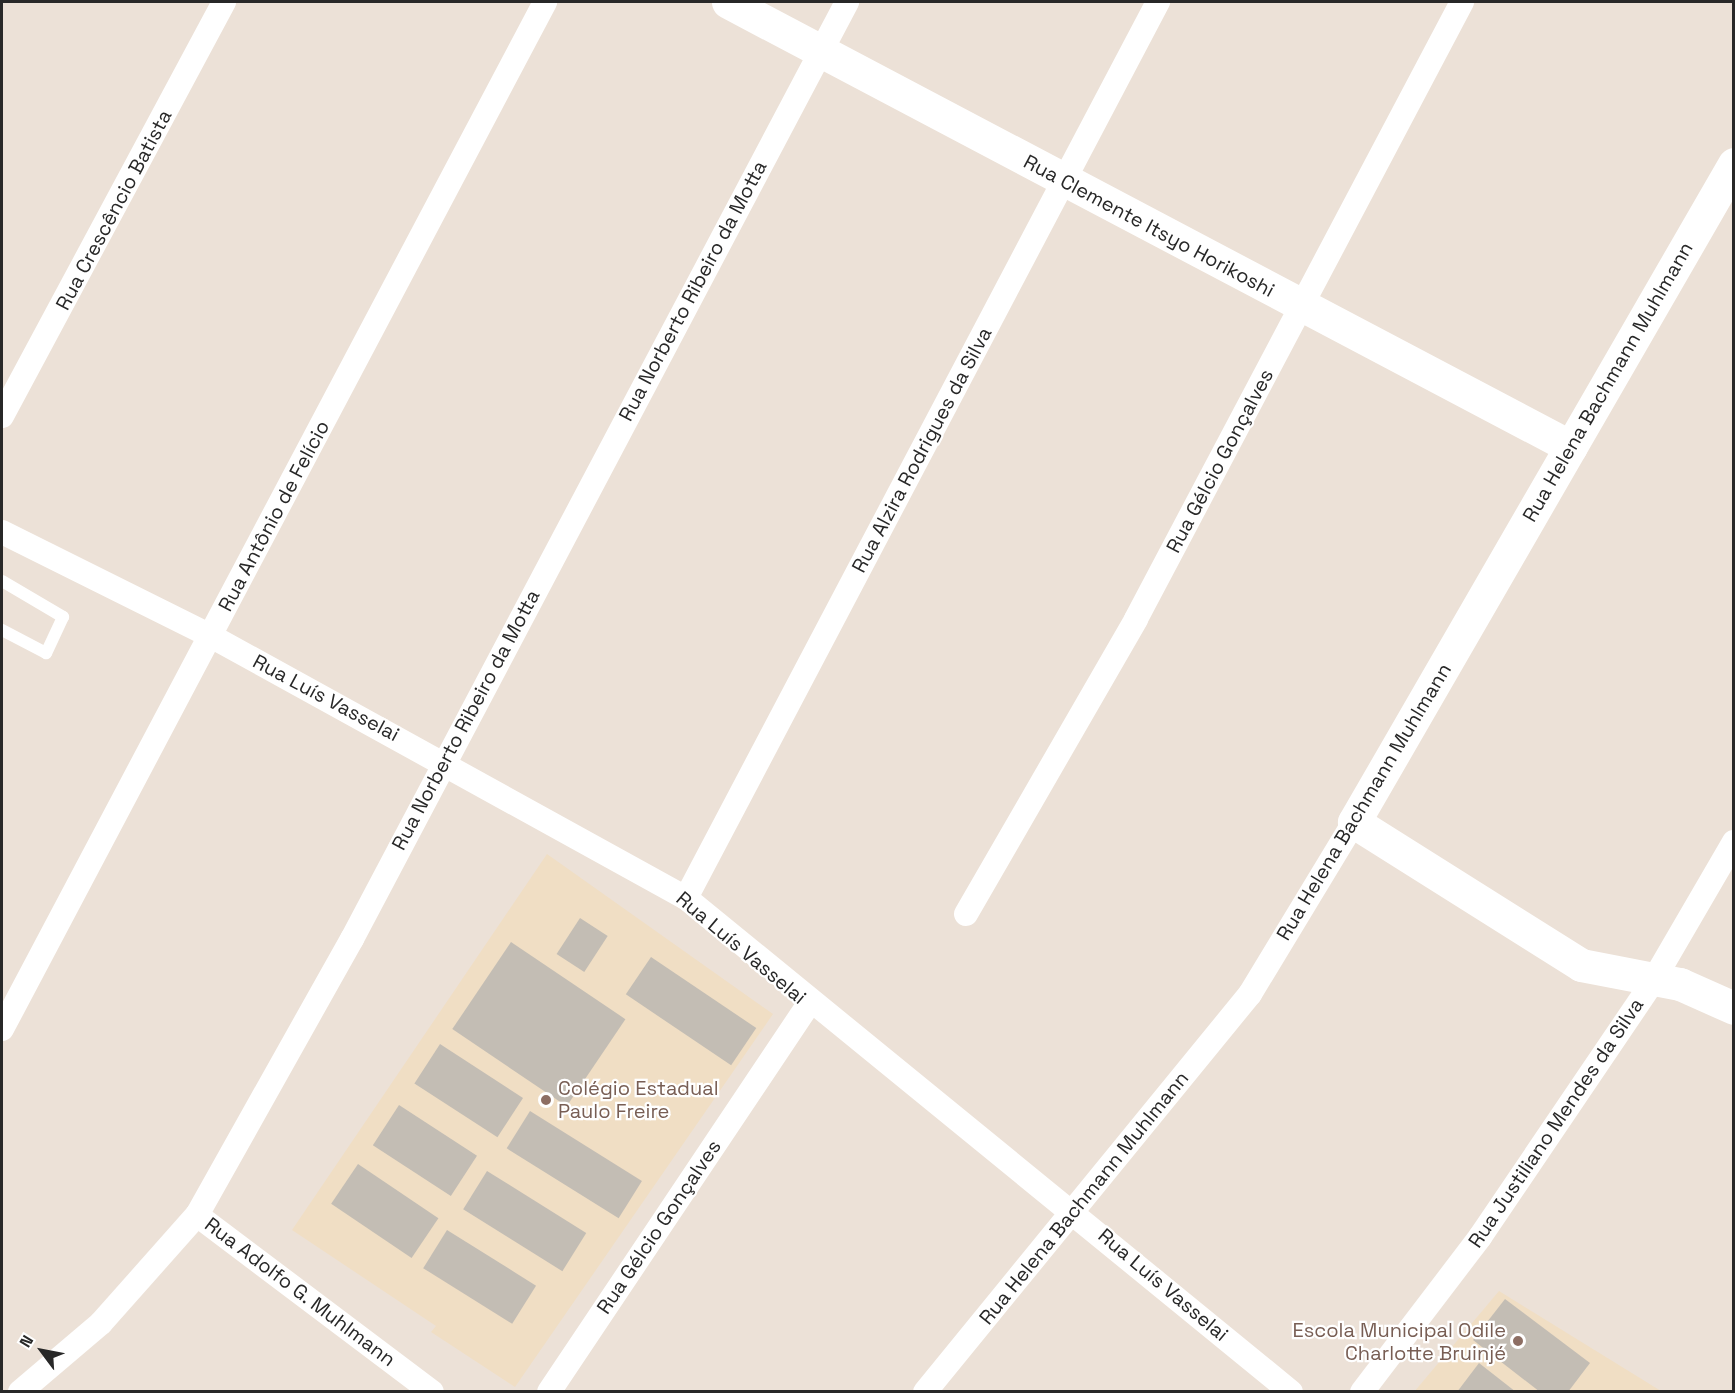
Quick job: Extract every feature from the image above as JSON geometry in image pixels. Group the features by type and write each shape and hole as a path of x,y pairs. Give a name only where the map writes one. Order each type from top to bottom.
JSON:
{"street":[{"name":"Rua Crescêncio Batista","path":"2,416 224,2"},
{"name":"Rua Antônio de Felício","path":"2,1029 545,2"},
{"name":"Rua Clemente Itsyo Horikoshi","path":"728,2 1065,180 1302,309 1571,447"},
{"name":"Rua Norberto Ribeiro da Motta","path":"20,1392 100,1323 197,1215 352,939 443,760 847,2"},
{"name":"Rua Alzira Rodrigues da Silva","path":"686,898 1158,2"},
{"name":"Rua Gélcio Gonçalves","path":"966,914 1136,619 1302,309 1462,2"},
{"name":"Rua Helena Bachmann Muhlmann","path":"925,1392 1250,994 1354,822 1734,164"},
{"name":"Rua Luís Vasselai","path":"2,532 209,635 443,760 686,898 809,1004 1074,1211 1291,1392"},
{"path":"1354,822 1581,965 1653,981 1680,984 1734,1008"},
{"name":"Rua Justiliano Mendes da Silva","path":"1362,1392 1480,1238 1653,981 1734,843"},
{"name":"Rua Gélcio Gonçalves","path":"549,1392 809,1004"},
{"name":"Rua Adolfo G. Muhlmann","path":"197,1215 432,1392"}],"lane":[{"path":"2,581 63,616 46,653 2,630"}],"shaded area":[{"name":"Colégio Estadual Paulo Freire","path":"547,854 773,1014 515,1387 431,1332 436,1326 292,1230"},
{"name":"Escola Municipal Odile Charlotte Bruinjé","path":"1499,1291 1661,1391 1414,1392"}],"building":[{"path":"580,918 608,936 584,972 557,954"},
{"path":"511,942 625,1019 567,1106 452,1029"},
{"path":"651,957 756,1028 731,1065 626,994"},
{"path":"440,1044 523,1098 497,1137 414,1083"},
{"path":"399,1105 477,1156 451,1196 373,1145"},
{"path":"530,1111 642,1181 619,1218 507,1148"},
{"path":"358,1164 438,1218 412,1258 331,1204"},
{"path":"487,1171 586,1233 562,1271 463,1209"},
{"path":"447,1230 536,1286 512,1324 423,1268"},
{"path":"1505,1299 1590,1363 1568,1392 1540,1392 1473,1340"},
{"path":"1479,1363 1516,1392 1457,1392"}],"place":[{"name":"Colégio Estadual Paulo Freire","path":"546,1100"},
{"name":"Escola Municipal Odile Charlotte Bruinjé","path":"1518,1341"}]}
